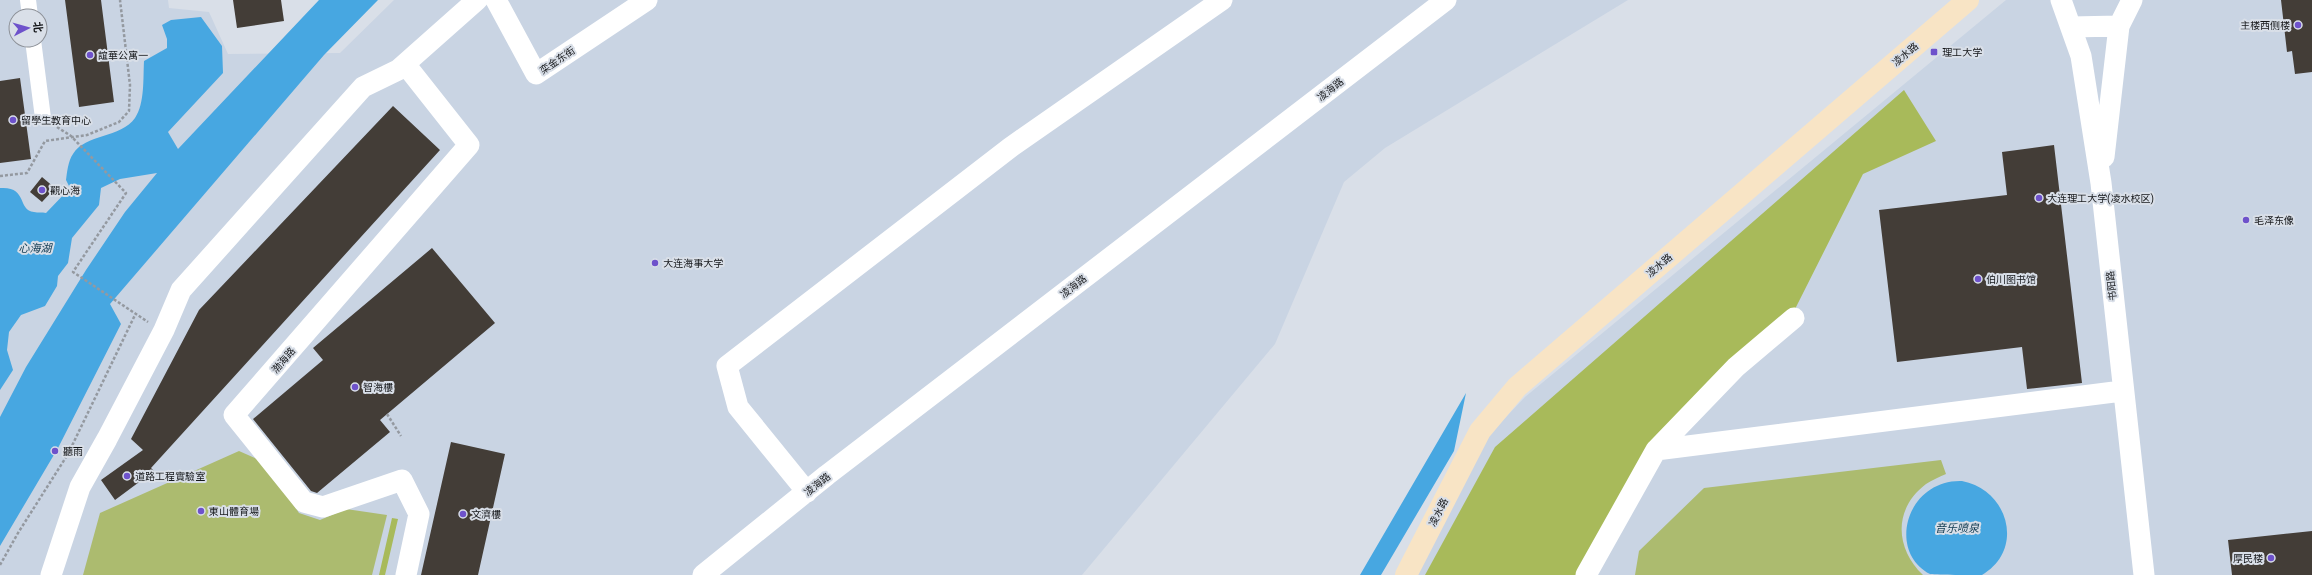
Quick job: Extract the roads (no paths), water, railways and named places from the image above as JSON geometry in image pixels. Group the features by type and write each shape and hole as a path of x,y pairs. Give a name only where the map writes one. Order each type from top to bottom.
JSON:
{"main road":[{"name":"凌水路","path":"1406,575 1480,431 1517,387 1968,0"}],"street":[{"path":"51,575 80,487 107,440 161,337 181,290 363,87 398,70 477,0"},
{"name":"栾金东街","path":"496,0 536,74 635,3"},
{"path":"807,492 738,407 727,366 1011,147 1222,0"},
{"name":"凌海路","path":"703,575 807,492 1446,0"},
{"name":"书阳路","path":"2062,0 2081,56 2101,182 2122,391 2144,575"},
{"path":"2101,182 2119,26 2132,0"},
{"path":"2071,26 2119,26"},
{"path":"34,48 43,118"},
{"name":"渤海路","path":"405,64 469,145 234,416 304,502 323,507 402,480 419,514 406,575"},
{"path":"1586,575 1656,450 1736,367 1794,318"},
{"path":"1656,450 2122,391"}],"water":[{"name":"心海湖","path":"319,0 378,0 324,55 110,304 121,324 58,448 0,546 0,417 26,367 86,270 125,212 157,173 120,179 101,188 99,205 72,238 68,263 58,276 57,286 45,306 21,315 9,332 7,350 13,370 0,390 0,188 9,188 19,194 25,207 29,210 46,213 70,188 66,180 68,167 73,154 86,143 121,129 135,118 142,98 144,61 167,48 167,39 162,25 171,20 201,17 222,46 223,73 168,132 178,149"},
{"path":"1466,393 1454,451 1381,575 1360,575"},
{"name":"音乐喷泉","path":"1962,481 1978,487 1991,496 2000,508 2006,522 2007,537 2004,551 1995,564 1982,575 1930,574 1916,563 1909,549 1906,534 1909,518 1916,503 1928,491 1943,483"}],"place":[{"name":"主楼西侧楼","path":"2298,25"},
{"name":"理工大学","path":"1934,52"},
{"name":"誼華公寓一","path":"90,55"},
{"name":"留學生教育中心","path":"13,120"},
{"name":"觀心海","path":"42,190"},
{"name":"大连理工大学(凌水校区)","path":"2039,198"},
{"name":"毛泽东像","path":"2246,220"},
{"name":"大连海事大学","path":"655,263"},
{"name":"伯川图书馆","path":"1978,279"},
{"name":"智海樓","path":"355,387"},
{"name":"聽雨","path":"55,451"},
{"name":"道路工程實驗室","path":"127,476"},
{"name":"東山體育場","path":"201,511"},
{"name":"文濟樓","path":"463,514"},
{"name":"厚民楼","path":"2271,558"}]}
